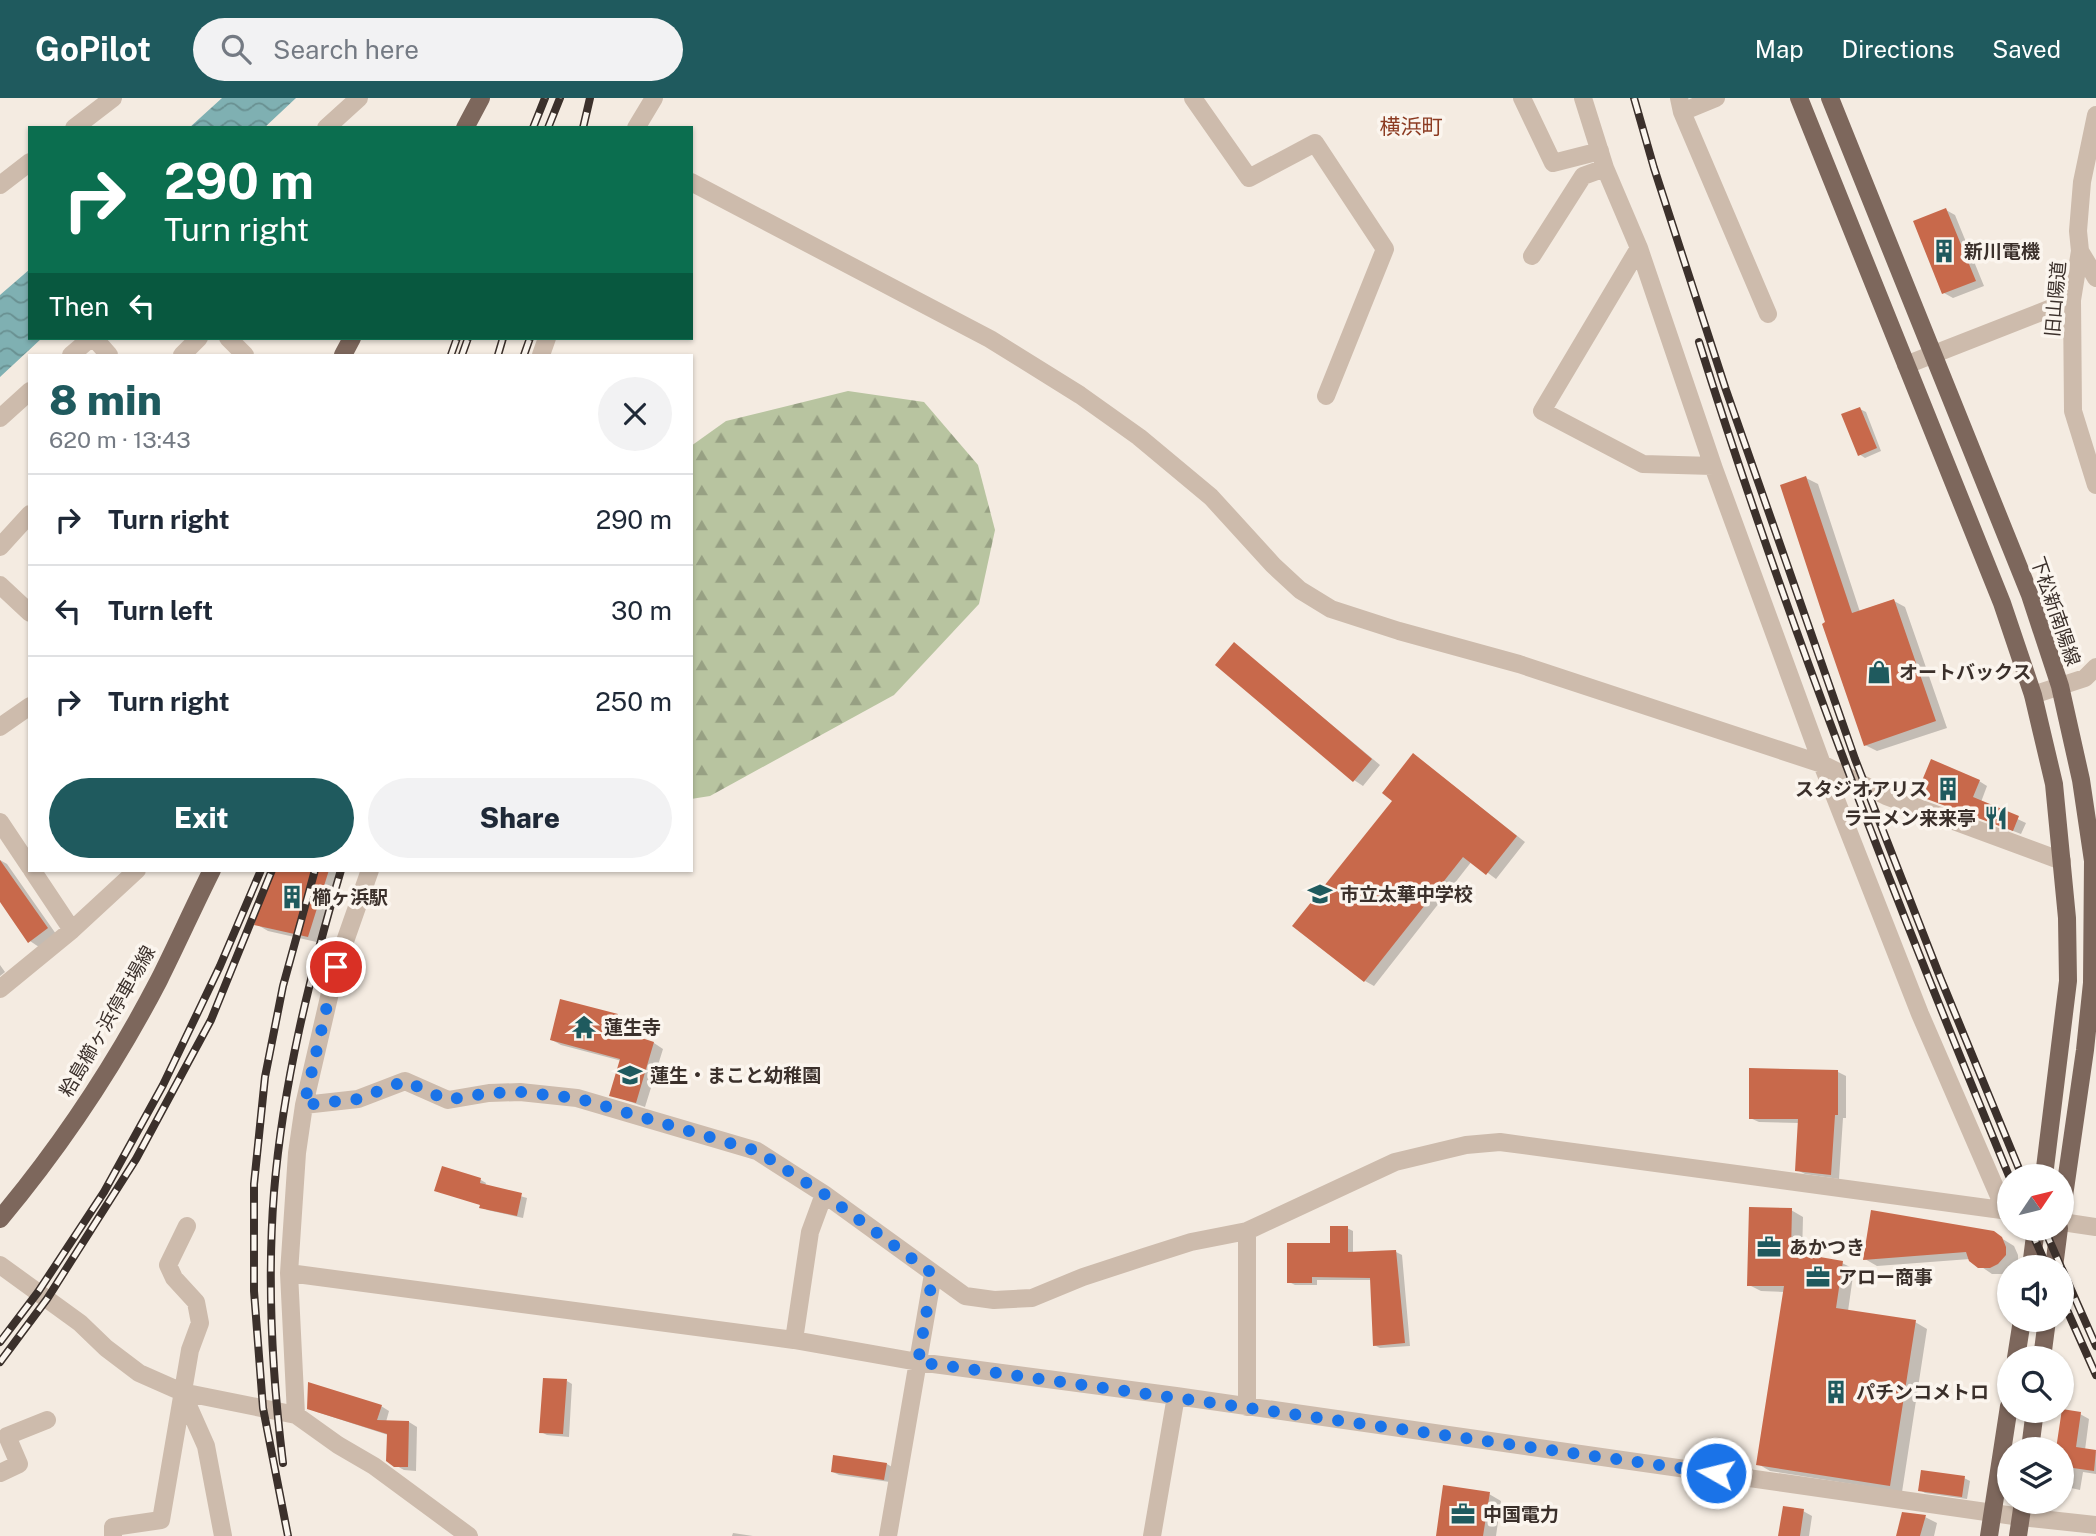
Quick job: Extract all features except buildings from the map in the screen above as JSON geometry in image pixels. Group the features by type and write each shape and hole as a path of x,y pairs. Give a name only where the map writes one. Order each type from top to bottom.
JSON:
{"main road":[{"path":"466,126 481,98"},
{"path":"1798,98 2002,603 2033,695 2054,785 2067,918 2068,981 2045,1164"},
{"name":"下松新南陽線","path":"1830,98 2030,595 2060,686 2081,779 2093,861 2094,983 2091,1054 2071,1164"},
{"name":"粭島櫛ヶ浜停車場線","path":"0,1219 102,1080 158,982 211,872"},
{"path":"1989,1536 2006,1423"},
{"path":"2018,1536 2021,1514"}],"street":[{"path":"77,126 113,98"},
{"path":"328,126 359,98"},
{"path":"637,126 654,98"},
{"path":"1193,98 1249,178 1315,143 1385,249 1326,396"},
{"path":"1522,98 1553,163 1602,159"},
{"path":"1583,98 1602,159 1639,248 1713,466 1822,764 1920,1014 1997,1192"},
{"path":"1716,98 1681,105 1768,314"},
{"name":"旧山陽道","path":"2096,115 2089,179 2078,231 2080,251 2072,300 2073,411 2096,485"},
{"path":"1532,256 1583,176 1602,159"},
{"path":"0,185 28,164"},
{"path":"693,184 990,339 1080,394 1139,437 1211,497 1273,565 1300,590 1331,609 1519,664 1822,764 1886,796 2062,861"},
{"path":"1639,248 1542,411 1643,464 1713,466"},
{"path":"2080,251 2096,278"},
{"path":"1906,365 2072,300"},
{"path":"72,354 90,340"},
{"path":"95,340 108,354"},
{"path":"183,354 197,340"},
{"path":"230,340 245,354"},
{"path":"0,418 28,393"},
{"path":"0,547 28,516"},
{"path":"0,585 28,611"},
{"path":"2033,695 2085,678 2096,667"},
{"path":"0,727 28,707"},
{"path":"0,822 28,864"},
{"path":"34,872 72,930"},
{"path":"0,989 72,930 135,872"},
{"path":"296,1415 289,1273 297,1153 304,1105 336,967 369,872"},
{"path":"2068,981 2094,983"},
{"path":"304,1105 358,1099 405,1081 447,1100 489,1093 520,1092 577,1098 757,1151 824,1194 965,1296 994,1300 1032,1298 1144,1256 1191,1242 1247,1231 1395,1162 1466,1145 1500,1142 1997,1210"},
{"path":"794,1340 810,1232 824,1194"},
{"path":"2074,1224 2096,1227"},
{"path":"114,1536 113,1527 161,1520 190,1350 200,1323 196,1302 174,1278 167,1265 187,1226"},
{"path":"1247,1231 1247,1407"},
{"path":"0,1265 80,1323 106,1348 139,1373 182,1392 296,1415 338,1445 374,1466 470,1536"},
{"path":"289,1273 794,1340 918,1362 1997,1512"},
{"path":"888,1536 933,1274"},
{"path":"182,1392 206,1446 223,1536"},
{"path":"1152,1536 1176,1396"},
{"path":"0,1473 19,1464 7,1436 47,1420"},
{"path":"2045,1514 2096,1525"}],"green space":[{"path":"848,391 924,402 978,465 995,530 979,604 894,695 710,796 693,799 693,445 726,421"}],"water":[{"path":"222,98 296,98 266,126 191,126"},
{"path":"28,271 28,340 40,340 0,377 0,295"}],"railway":[{"path":"534,126 545,98"},
{"path":"549,126 560,98"},
{"path":"583,126 590,98"},
{"path":"1634,98 1726,390 1855,759 2017,1164"},
{"path":"451,354 456,340"},
{"path":"462,354 467,340"},
{"path":"498,354 502,340"},
{"path":"524,354 529,340"},
{"path":"1699,342 1806,658 1925,970 2004,1164"},
{"path":"0,1342 38,1292 104,1192 163,1085 220,966 260,872"},
{"path":"0,1362 47,1299 136,1159 211,1020 271,872"},
{"path":"288,1536 263,1408 254,1291 254,1184 265,1077 283,986 314,872"},
{"path":"283,1463 272,1328 274,1192 284,1110 299,1030 340,872"},
{"path":"2036,1241 2042,1255"},
{"path":"2050,1241 2056,1255"},
{"path":"2074,1296 2096,1346"},
{"path":"2074,1326 2096,1375"}],"place":[{"name":"新川電機","path":"1944,251"},
{"name":"オートバックス","path":"1879,672"},
{"name":"スタジオアリス","path":"1948,789"},
{"name":"ラーメン来来亭","path":"1996,818"},
{"name":"市立太華中学校","path":"1320,894"},
{"name":"櫛ヶ浜駅","path":"292,897"},
{"name":"蓮生寺","path":"584,1027"},
{"name":"蓮生・まこと幼稚園","path":"630,1075"},
{"name":"あかつき","path":"1769,1247"},
{"name":"アロー商事","path":"1818,1277"},
{"name":"パチンコメトロ","path":"1836,1392"},
{"name":"中国電力","path":"1463,1514"}],"district":[{"name":"横浜町","path":"1411,126"}],"route":[{"path":"336,967 304,1105 358,1099 405,1081 447,1100 489,1093 520,1092 577,1098 757,1151 824,1194 933,1274 918,1362 1716,1473"}]}
